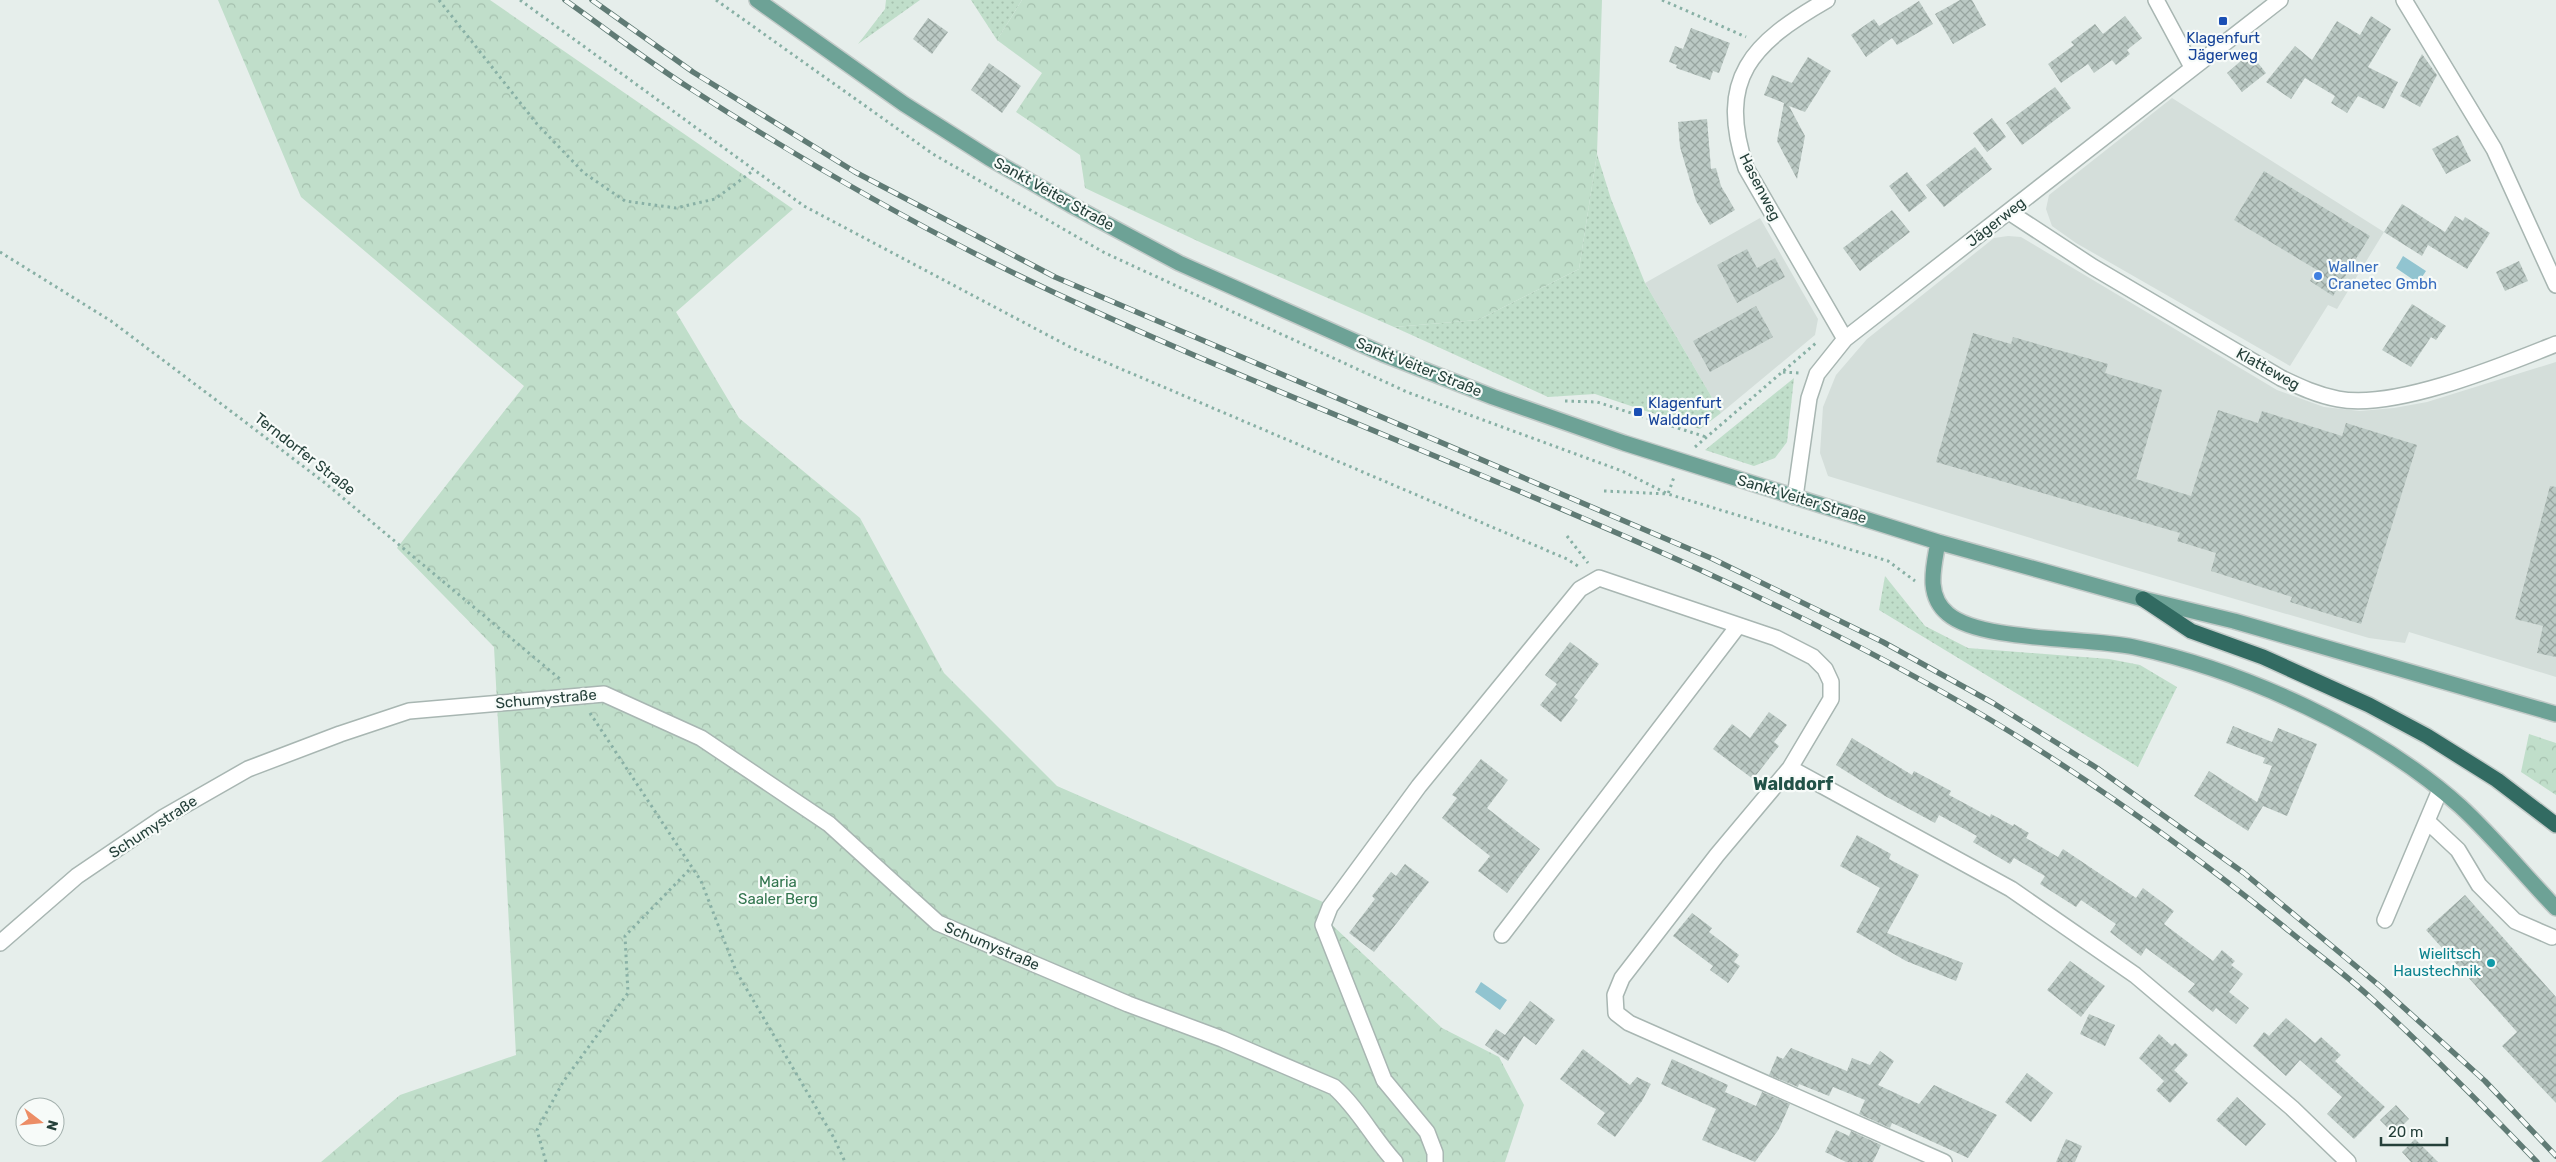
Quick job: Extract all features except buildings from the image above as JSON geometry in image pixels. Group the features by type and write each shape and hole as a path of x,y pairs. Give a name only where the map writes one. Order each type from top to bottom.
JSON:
{"highway":[{"path":"2143,599 2191,631 2263,656 2369,705 2427,736 2497,780 2556,825"}],"main road":[{"name":"Sankt Veiter Straße","path":"757,0 904,104 989,158 1179,263 1401,362 1493,397 1679,461 1938,542 2143,599 2234,621 2556,714"},
{"path":"1938,542 1931,581 1935,596 1948,614 1969,626 2003,633 2133,647 2188,660 2244,680 2316,713 2372,742 2440,790 2460,807 2556,908"}],"street":[{"name":"Hasenweg","path":"1826,0 1780,29 1763,44 1746,66 1737,92 1735,117 1738,143 1746,168 1845,338"},
{"path":"2156,0 2192,67"},
{"name":"Jägerweg","path":"1795,497 1812,390 1817,374 1845,338 2280,0"},
{"path":"2404,0 2494,149 2556,285"},
{"name":"Klatteweg","path":"2009,212 2093,266 2281,378 2311,392 2340,400 2370,401 2396,398 2460,378 2556,344"},
{"path":"1435,1162 1436,1153 1427,1132 1384,1080 1322,925 1330,907 1431,771 1580,589 1599,578 1776,638 1813,656 1825,669 1832,682 1831,700 1790,768 1717,855 1622,978 1615,995 1616,1013 1628,1023 1944,1162"},
{"path":"1502,935 1738,626"},
{"name":"Schumystraße","path":"0,943 77,876 164,817 248,768 409,711 604,694 701,738 829,824 938,922 1128,1004 1222,1039 1334,1087 1348,1099 1377,1143 1395,1162"},
{"path":"1790,768 2011,889 2119,964 2212,1038 2292,1108 2348,1162"},
{"path":"2385,920 2440,790"},
{"path":"2427,821 2458,850 2479,885 2515,921 2555,938"}],"path":[{"path":"439,0 537,124 584,174 625,201 676,208 715,199 754,170"},
{"path":"520,0 804,206 1072,348 1566,559 1599,578"},
{"path":"1662,0 1763,44"},
{"name":"Terndorfer Straße","path":"0,252 111,321 325,483 532,654 579,696 701,881 736,971 834,1138 845,1162"},
{"path":"1604,491 1668,494 1679,461 1837,325"},
{"path":"1563,401 1597,402 1706,438"},
{"path":"1567,536 1599,578"},
{"path":"546,1162 537,1130 564,1082 628,993 624,936 691,868"}],"shaded area":[{"path":"2172,98 2384,232 2337,309 2328,305 2290,366 2076,243 2052,226 2046,209 2049,195"},
{"path":"1760,218 1818,319 1815,335 1721,413 1645,283"},
{"path":"2021,237 2277,390 2324,407 2360,411 2394,408 2427,402 2556,362 2556,677 2409,632 2405,643 2369,638 2122,566 1828,476 1820,453 1823,407 1836,375 1867,339 1994,238"}],"green space":[{"name":"Maria Saaler Berg","path":"218,0 490,0 793,209 676,312 739,418 860,518 944,673 1057,786 1323,902 1332,925 1442,1028 1499,1057 1524,1105 1505,1162 321,1162 400,1095 516,1055 494,647 397,548 524,386 301,197"},
{"path":"886,0 920,0 858,44 885,9"},
{"path":"971,0 1022,0 997,40"},
{"path":"1022,0 1602,0 1597,154 1579,269 1478,320 1394,327 1204,244 1085,188 1080,155 1016,112 1042,73 997,40"},
{"path":"1597,154 1611,199 1645,283 1721,413 1700,429 1595,394 1548,397 1394,327 1478,320 1579,269"},
{"path":"1794,378 1787,442 1775,458 1754,466 1705,450"},
{"path":"1885,576 1925,626 1968,648 2109,659 2140,665 2177,687 2138,767 1879,610"},
{"path":"2529,734 2556,743 2556,795 2521,772"}],"water":[{"path":"2403,256 2426,271 2418,283 2396,268"},
{"path":"1481,982 1507,1000 1500,1010 1475,992"}],"railway":[{"path":"565,0 672,77 732,115 866,195 958,245 1051,291 1168,344 1526,494 1761,598 1876,656 1989,719 2103,792 2176,843 2339,971 2414,1039 2537,1162"},
{"path":"592,0 693,72 855,172 1055,277 1713,559 1883,642 1993,703 2097,768 2244,873 2381,987 2485,1081 2556,1156"}],"place":[{"name":"Klagenfurt Jägerweg","path":"2223,21"},
{"name":"Wallner Cranetec Gmbh","path":"2318,276"},
{"name":"Klagenfurt Walddorf","path":"1638,412"},
{"name":"Wielitsch Haustechnik","path":"2491,963"}],"district":[{"name":"Walddorf","path":"1793,784"}]}
